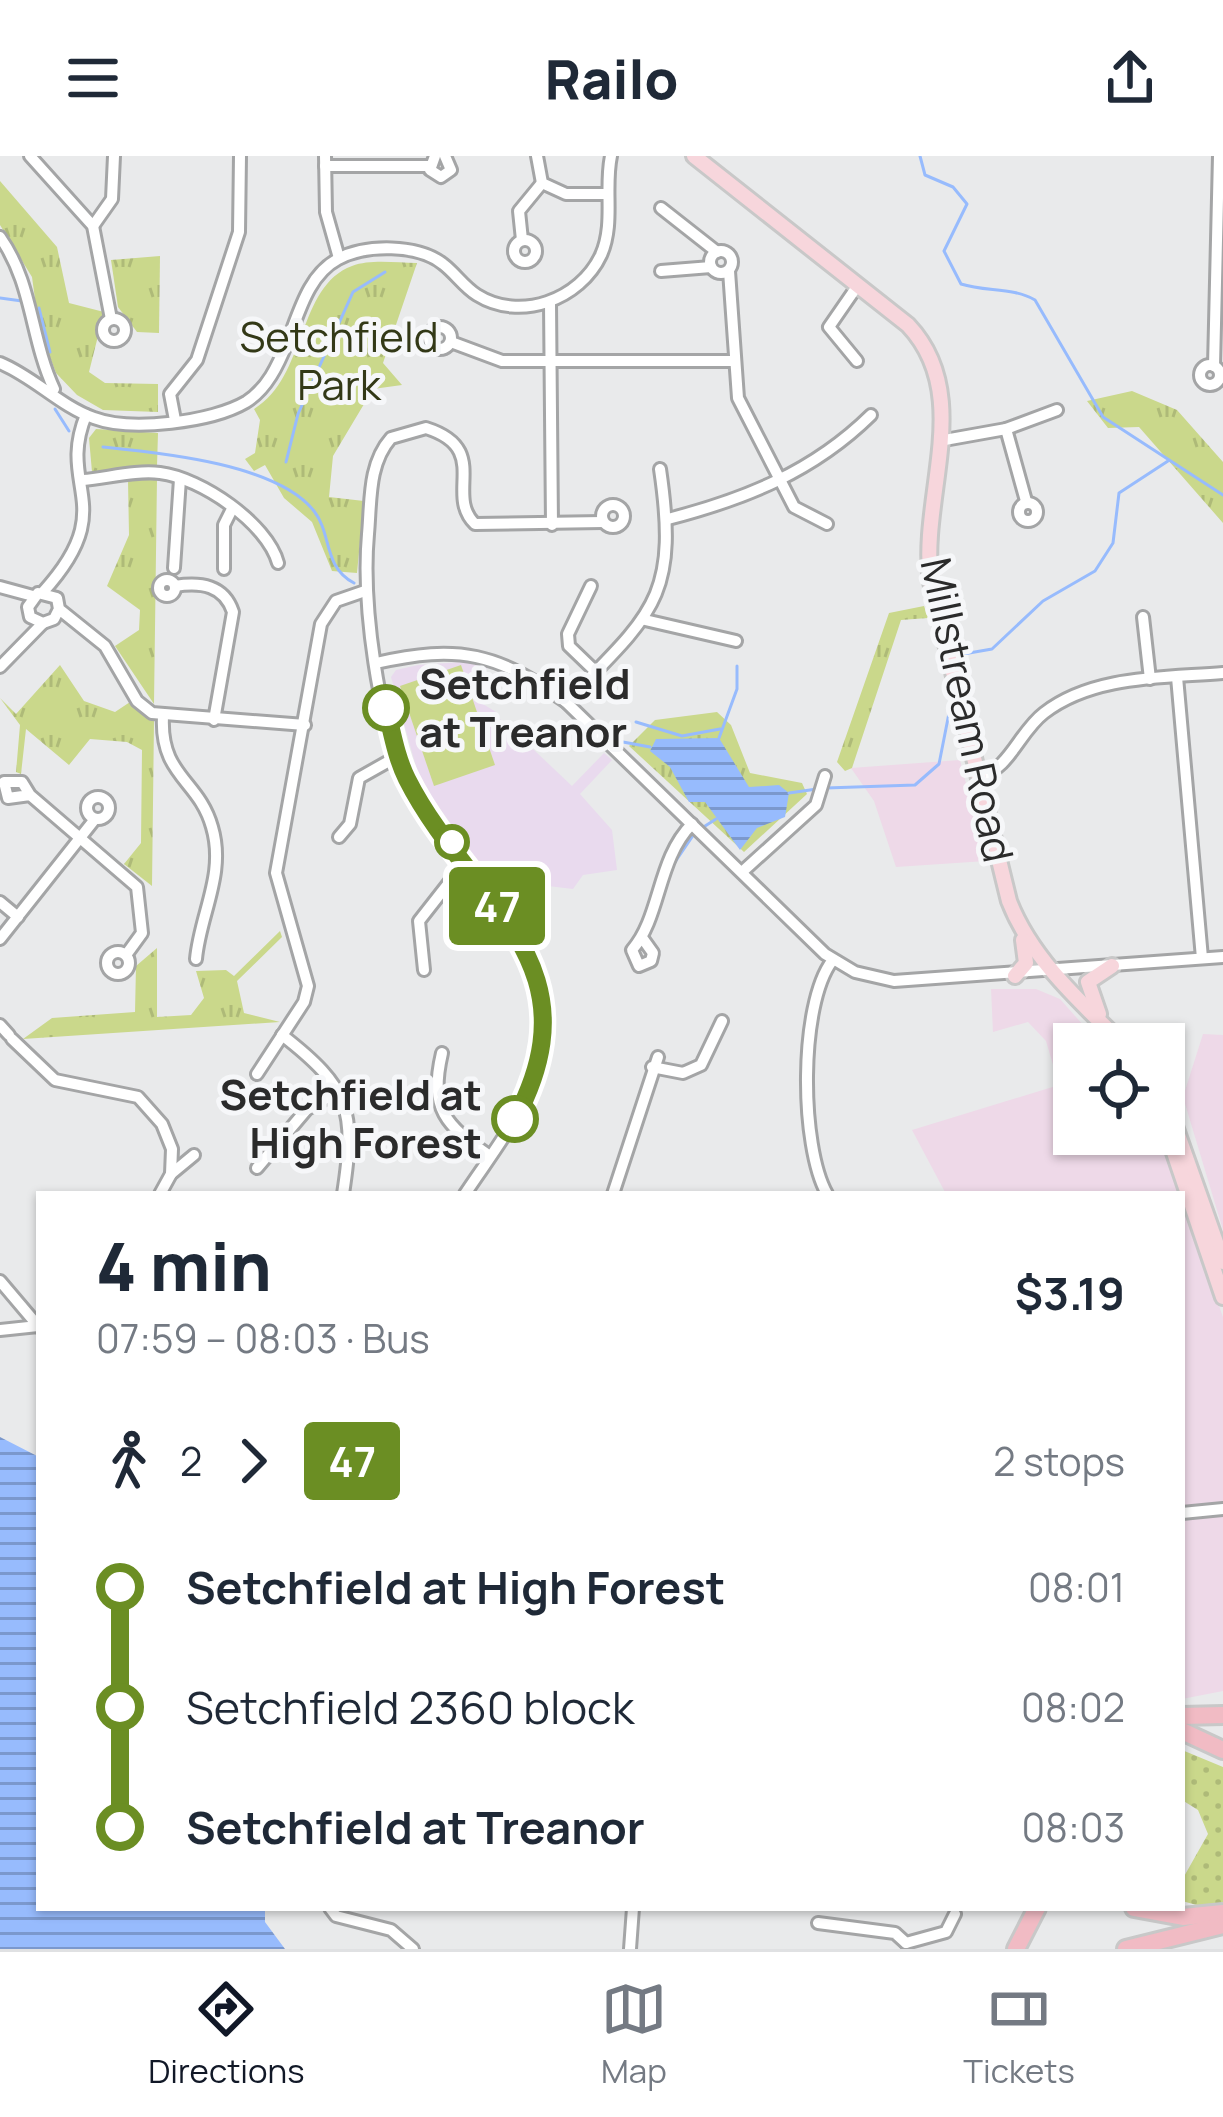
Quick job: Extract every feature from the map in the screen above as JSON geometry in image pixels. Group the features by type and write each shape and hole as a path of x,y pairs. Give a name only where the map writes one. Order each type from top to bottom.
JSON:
{"highway":[{"path":"1185,1721 1223,1705"},
{"path":"1185,1721 1223,1715"},
{"path":"1185,1722 1223,1750"},
{"path":"1016,1949 1035,1911"},
{"path":"1150,1911 1183,1917 1223,1913"},
{"path":"1126,1949 1223,1925"}],"main road":[{"name":"Millstream Road","path":"692,157 908,325 930,353 942,394 929,567 979,777 1020,930 1101,1023"},
{"path":"1015,976 1026,963 1020,930"},
{"path":"1105,1023 1088,982 1112,966"},
{"path":"1185,1154 1223,1262"},
{"path":"1175,1155 1223,1297"}],"street":[{"path":"30,156 93,226 111,319"},
{"path":"93,226 112,199 114,156"},
{"path":"175,420 170,394 197,360 239,232 240,156"},
{"path":"339,258 326,212 325,161 432,161 433,174 445,176 452,166 446,156"},
{"path":"522,240 519,211 542,183 537,156"},
{"path":"0,363 55,392 86,415 130,427 225,410 263,387 277,368 306,294 319,273 339,258 370,250 420,251 488,300 530,307 550,303 585,280 600,257 609,230 611,156"},
{"path":"1214,366 1221,246 1219,156"},
{"path":"542,183 566,194 608,194"},
{"path":"661,208 717,252 732,258 738,398 794,507 826,524"},
{"path":"0,237 25,279 37,353 55,392"},
{"path":"711,267 717,252"},
{"path":"661,271 711,267 717,273 729,271"},
{"path":"856,361 829,327 858,285"},
{"path":"550,303 552,525"},
{"path":"451,342 494,360 733,361"},
{"path":"939,441 1006,429 1057,410"},
{"path":"0,667 53,613 64,570 84,530 80,440 86,415"},
{"path":"668,519 778,483 839,447 871,415"},
{"path":"1006,429 1026,501"},
{"path":"466,1191 533,1081 544,1015 520,943 416,794 398,756 365,591 374,465 380,449 406,430 444,434 458,447 466,464 466,514 475,524 603,522"},
{"path":"566,702 645,620 665,576 668,519 660,469"},
{"path":"83,480 154,473 179,479 232,508 274,548 278,563"},
{"path":"174,568 179,479"},
{"path":"224,569 224,525 232,508"},
{"path":"22,640 33,603 64,570"},
{"path":"176,586 210,586 226,596 233,612 214,720"},
{"path":"591,586 568,634 569,646 596,672"},
{"path":"0,587 74,621 105,646 143,708 163,717 305,724"},
{"path":"257,1074 308,986 276,872 324,615 336,601 365,591"},
{"path":"33,603 53,613"},
{"path":"1143,617 1150,679"},
{"path":"645,620 736,641"},
{"path":"376,663 433,652 478,654 519,668 566,702 832,961 885,981 1015,976 1223,957"},
{"path":"979,777 999,768 1051,709 1110,684 1223,673"},
{"path":"1177,676 1202,958"},
{"path":"163,717 168,762 208,818 214,840 215,892 196,958"},
{"path":"339,837 350,824 359,778 398,756"},
{"path":"742,872 816,805 825,776"},
{"path":"30,795 140,894 142,932 125,955"},
{"path":"0,939 95,819"},
{"path":"643,938 661,873 692,824"},
{"path":"424,970 419,921 466,861"},
{"path":"0,902 18,917"},
{"path":"826,1191 809,1154 806,1117 815,998 832,961"},
{"path":"614,1191 655,1062 683,1073 701,1065 722,1021"},
{"path":"7,1033 56,1080 138,1097 162,1124 172,1149 171,1174"},
{"path":"282,1035 325,1068 339,1090 351,1129 343,1191"},
{"path":"442,1053 435,1084 440,1107 461,1136 490,1156"},
{"path":"257,1168 307,1109 339,1090"},
{"path":"162,1191 171,1174 194,1155"},
{"path":"0,1281 36,1323"},
{"path":"0,1330 36,1326"},
{"path":"1185,1513 1223,1509"},
{"path":"332,1911 336,1916 391,1930 413,1949"},
{"path":"630,1949 633,1911"},
{"path":"818,1923 896,1933 905,1946 946,1932 955,1914"}],"shaded area":[{"path":"462,662 487,667 478,701 496,712 513,741 534,750 572,786 604,753 612,760 580,794 612,830 617,870 583,875 573,889 548,886 514,911 420,781 391,677 396,670 418,665"},
{"path":"960,760 986,861 896,867 874,801 851,768"},
{"path":"991,989 1036,989 1060,999 1081,1023 1053,1023 1053,1065 1046,1041 1028,1022 993,1032"},
{"path":"1203,1034 1223,1035 1223,1230 1185,1104"},
{"path":"1053,1087 1053,1155 1167,1155 1178,1191 944,1191 912,1130"},
{"path":"1185,1212 1223,1317 1223,1691 1185,1698"}],"green space":[{"path":"0,181 57,247 69,303 104,312 89,372 105,383 158,384 158,412 103,410 77,395 56,373 39,328 32,277 0,225"},
{"path":"160,256 159,333 137,332 118,307 111,260"},
{"name":"Setchfield Park","path":"417,263 383,363 402,385 373,389 333,456 329,497 364,501 357,573 332,571 312,522 284,498 265,465 254,471 245,459 255,453 260,420 254,409 284,376 321,292 334,277 359,264"},
{"path":"1132,391 1177,410 1223,462 1223,523 1139,427 1108,428 1087,401"},
{"path":"96,429 158,433 157,465 92,472 89,438"},
{"path":"157,478 154,704 115,646 139,630 140,610 107,586 129,535 128,481"},
{"path":"924,606 928,618 901,620 852,768 845,771 837,762 889,613"},
{"path":"60,665 84,701 115,712 130,702 154,721 152,886 124,864 141,843 142,750 127,742 90,739 69,765 26,729 21,774 16,772 20,725 0,698 16,714"},
{"path":"461,665 495,765 434,786 400,686"},
{"path":"717,712 731,725 750,773 802,783 807,794 744,852 629,746 655,720"},
{"path":"280,931 282,937 237,981 244,1013 280,1022 23,1039 52,1018 135,1012 136,966 157,948 157,1017 191,1015 204,998 196,971 226,970 234,976"},
{"path":"1185,1751 1223,1767 1223,1904 1204,1907 1185,1902 1185,1875 1208,1834 1198,1810 1185,1802"}],"water":[{"path":"719,738 749,787 779,785 789,793 785,817 757,828 740,850 705,802 689,802 670,767 650,751 656,739"},
{"path":"0,1437 36,1455 36,1911 265,1911 265,1922 285,1949 0,1949"}],"waterway":[{"path":"920,156 925,175 953,187 967,204 944,251 961,284 1035,300 1103,417 1223,495"},
{"path":"286,462 298,414 353,292 385,272"},
{"path":"0,298 22,301"},
{"path":"39,308 50,352"},
{"path":"55,409 69,431"},
{"path":"103,447 217,464 274,482 314,511 332,559 354,583"},
{"path":"952,656 992,649 1043,601 1095,571 1113,543 1119,493 1168,461"},
{"path":"719,738 737,689 737,666"},
{"path":"826,788 915,785 939,764 952,698"},
{"path":"636,722 682,736 720,729"},
{"path":"623,742 650,747"},
{"path":"789,793 817,789"},
{"path":"702,828 716,819"},
{"path":"673,865 694,834"}],"bus line":[{"name":"47","path":"386,708 410,785 507,920 537,984 544,1015 543,1045 515,1119"}],"place":[{"name":"Setchfield at Treanor","path":"386,708"},
{"name":"Setchfield at High Forest","path":"515,1119"}]}
